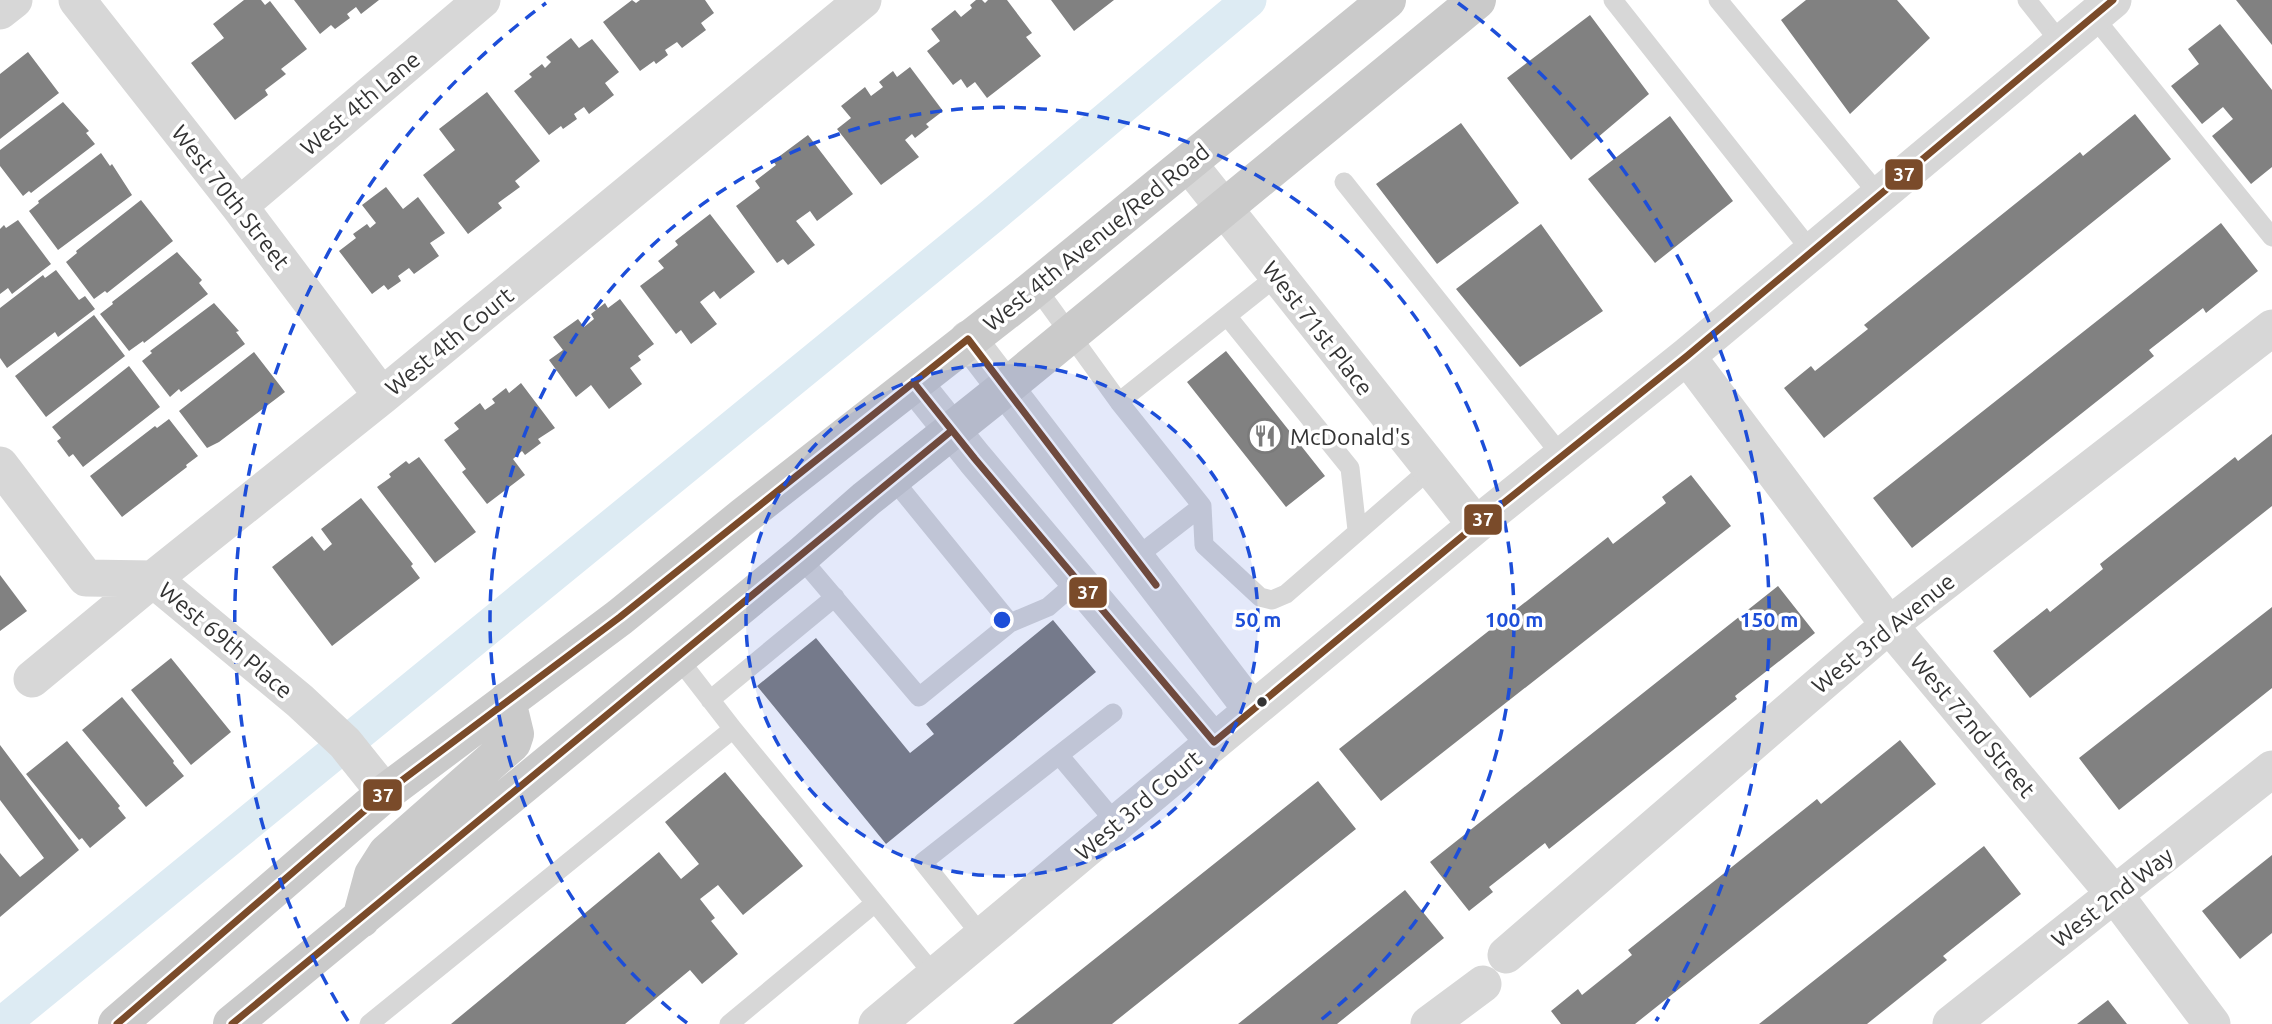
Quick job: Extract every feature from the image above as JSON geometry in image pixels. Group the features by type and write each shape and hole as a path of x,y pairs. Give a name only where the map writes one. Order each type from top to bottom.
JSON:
{"main road":[{"name":"West 4th Avenue/Red Road","path":"117,1024 385,793 621,617 744,516 1036,287 1387,0"},
{"path":"232,1024 678,658 892,478 1477,0"},
{"path":"361,919 373,876 387,853 512,743 515,734 507,701"}],"street":[{"path":"0,11 14,0"},
{"name":"West 70th Street","path":"77,0 239,206 382,396"},
{"name":"West 4th Lane","path":"239,206 482,0"},
{"name":"West 4th Court","path":"32,679 382,396 863,0"},
{"name":"West 3rd Court","path":"877,1024 1476,525 1687,356 2103,8"},
{"name":"West 71st Place","path":"1188,163 1476,525"},
{"name":"West 3rd Avenue","path":"1506,955 1889,625 2272,328"},
{"path":"968,339 1252,710"},
{"name":"West 72nd Street","path":"1687,356 1889,625 2115,895 2212,1024"},
{"path":"914,383 951,431 1214,742"},
{"name":"West 69th Place","path":"0,465 86,578 153,579 300,701 345,743 385,793"},
{"name":"West 2nd Way","path":"1951,1024 2272,769"},
{"path":"1429,1024 1483,984"}],"lane":[{"path":"1613,0 1812,251"},
{"path":"1718,0 1880,195"},
{"path":"2027,0 2061,43"},
{"path":"2103,8 2272,237"},
{"path":"1344,182 1562,456"},
{"path":"1119,402 1277,276"},
{"path":"1036,287 1119,402 1202,506 1204,545 1260,597 1272,600 1286,594 1430,469"},
{"path":"1227,316 1350,468 1357,530"},
{"path":"892,478 1010,623"},
{"path":"1135,558 1202,506"},
{"path":"800,557 919,697 1010,623 1048,607 1078,582"},
{"path":"710,699 835,597"},
{"path":"678,658 935,975"},
{"path":"982,936 923,862 1114,713"},
{"path":"369,1024 733,729"},
{"path":"1059,755 1116,823"},
{"path":"729,1024 875,903"}],"building":[{"path":"244,0 261,0 265,5 270,1 307,49 281,69 286,74 265,90 268,95 235,120 191,63 224,38 213,24"},
{"path":"294,0 379,0 361,14 356,7 347,14 350,18 335,29 331,25 320,34"},
{"path":"632,0 636,3 640,0 705,0 714,13 701,23 706,30 682,48 677,42 665,50 668,55 640,71 603,22"},
{"path":"976,0 985,3 988,0 1007,0 1032,33 1026,37 1041,56 987,98 975,82 967,88 961,79 953,85 927,51 940,41 931,29 955,10 961,17 972,8 970,5"},
{"path":"1051,0 1114,0 1074,31"},
{"path":"1806,0 1897,0 1930,38 1850,114 1781,20"},
{"path":"2236,0 2272,0 2272,45"},
{"path":"1590,15 1649,94 1571,160 1507,78"},
{"path":"2220,24 2272,90 2272,167 2251,184 2212,136 2233,119 2223,107 2202,124 2171,86 2199,64 2188,49"},
{"path":"571,38 579,48 592,39 619,72 605,83 614,95 589,114 584,107 574,114 577,119 549,135 514,91 532,77 529,74 542,64 545,68 551,62 546,57"},
{"path":"28,52 59,93 0,139 0,74"},
{"path":"910,67 943,111 926,124 929,127 915,138 912,134 905,140 919,157 881,185 837,129 851,118 841,106 865,87 871,96 883,87 879,82 893,71 897,77"},
{"path":"487,92 540,161 515,181 520,187 498,203 502,208 468,234 423,175 455,150 439,129"},
{"path":"63,102 89,131 86,133 95,144 31,193 29,191 23,196 0,166 0,150"},
{"path":"2135,114 2171,159 1824,438 1784,388 1811,366 1815,371 1868,329 1864,325 2080,152 2083,156"},
{"path":"1670,116 1733,201 1655,263 1588,179"},
{"path":"1461,123 1519,203 1437,264 1376,184"},
{"path":"808,135 853,194 817,221 810,211 796,221 815,245 788,265 783,259 777,263 736,206 760,188 755,181 776,165 773,161"},
{"path":"101,153 110,166 112,164 132,195 58,250 29,211 38,201"},
{"path":"386,187 403,209 418,197 445,233 430,243 439,256 414,274 409,268 398,276 401,281 388,290 384,285 372,294 339,251 356,238 353,234 367,224 370,228 376,223 362,205"},
{"path":"141,200 173,241 107,293 105,291 94,299 66,262 76,251"},
{"path":"710,214 755,272 720,299 714,291 700,302 717,324 691,344 681,330 676,334 640,286 664,268 658,261 678,245 675,241"},
{"path":"18,220 51,264 12,294 8,288 0,294 0,229"},
{"path":"2221,223 2258,271 2206,313 2203,308 2149,350 2154,356 1912,548 1873,498"},
{"path":"1541,224 1603,311 1520,367 1456,289"},
{"path":"177,252 202,280 199,283 208,294 144,343 143,341 129,351 100,314"},
{"path":"56,270 79,300 85,296 95,309 58,337 55,332 7,368 0,358 0,308 43,275 45,278"},
{"path":"620,299 654,344 638,356 641,360 630,368 642,384 609,409 591,385 576,397 549,360 563,350 553,337 578,319 584,327 594,319 591,314 605,303 608,308"},
{"path":"214,303 239,331 236,332 245,344 181,392 179,389 170,397 142,361 152,353 150,351"},
{"path":"94,315 125,356 46,417 15,376"},
{"path":"1226,351 1325,476 1286,507 1187,382"},
{"path":"254,352 285,392 219,442 207,448 179,411"},
{"path":"129,366 160,407 83,467 73,454 69,457 57,441 61,438 52,427"},
{"path":"521,383 555,428 538,439 541,443 525,455 522,451 513,459 525,475 487,504 462,472 466,469 444,440 459,429 454,423 480,403 485,410 495,403 492,399 506,388 509,393"},
{"path":"169,419 198,456 122,517 90,476 155,426 157,428"},
{"path":"2272,434 2272,506 2030,698 1993,651 2047,608 2050,612 2103,569 2100,564 2235,457 2238,461"},
{"path":"419,457 476,532 435,563 377,487 406,461 409,464"},
{"path":"1691,475 1731,526 1381,801 1339,749 1608,537 1613,544 1666,503 1662,497"},
{"path":"361,498 413,564 411,566 420,578 332,646 272,567 312,536 324,551 332,544 321,529"},
{"path":"0,575 27,611 0,631"},
{"path":"1778,586 1815,633 1549,849 1545,843 1489,887 1493,892 1469,911 1430,862"},
{"path":"2272,607 2272,688 2119,810 2079,758"},
{"path":"1053,620 1096,672 886,844 757,686 816,638 910,753 934,734 926,724"},
{"path":"171,658 231,732 191,765 131,690"},
{"path":"122,697 184,776 146,807 82,730"},
{"path":"1900,740 1936,784 1635,1024 1561,1024 1551,1011 1578,989 1582,995 1632,955 1628,950 1817,799 1821,804"},
{"path":"67,741 120,806 118,808 126,818 90,848 82,838 79,840 26,774"},
{"path":"0,745 79,850 0,917 0,853 20,877 44,858 0,800"},
{"path":"725,772 803,866 743,915 718,885 700,899 715,918 711,921 738,954 702,984 690,970 625,1024 451,1024 659,852 681,879 699,864 665,822"},
{"path":"1318,781 1356,829 1112,1024 1013,1024"},
{"path":"1984,846 2021,894 1943,956 1947,960 1867,1024 1759,1024"},
{"path":"2272,855 2272,933 2240,959 2202,911"},
{"path":"1405,890 1444,938 1337,1024 1238,1024"},
{"path":"2108,1000 2127,1024 2077,1024"}],"waterway":[{"path":"2,1024 993,215 1249,0"}],"transit line":[{"name":"37","path":"914,383 1214,742 1476,525 1687,356 2113,0"},
{"name":"37","path":"117,1024 385,793 620,617 968,339 1156,585"},
{"name":"37","path":"232,1024 950,432"}],"place":[{"name":"McDonald's","path":"1265,436"}]}
